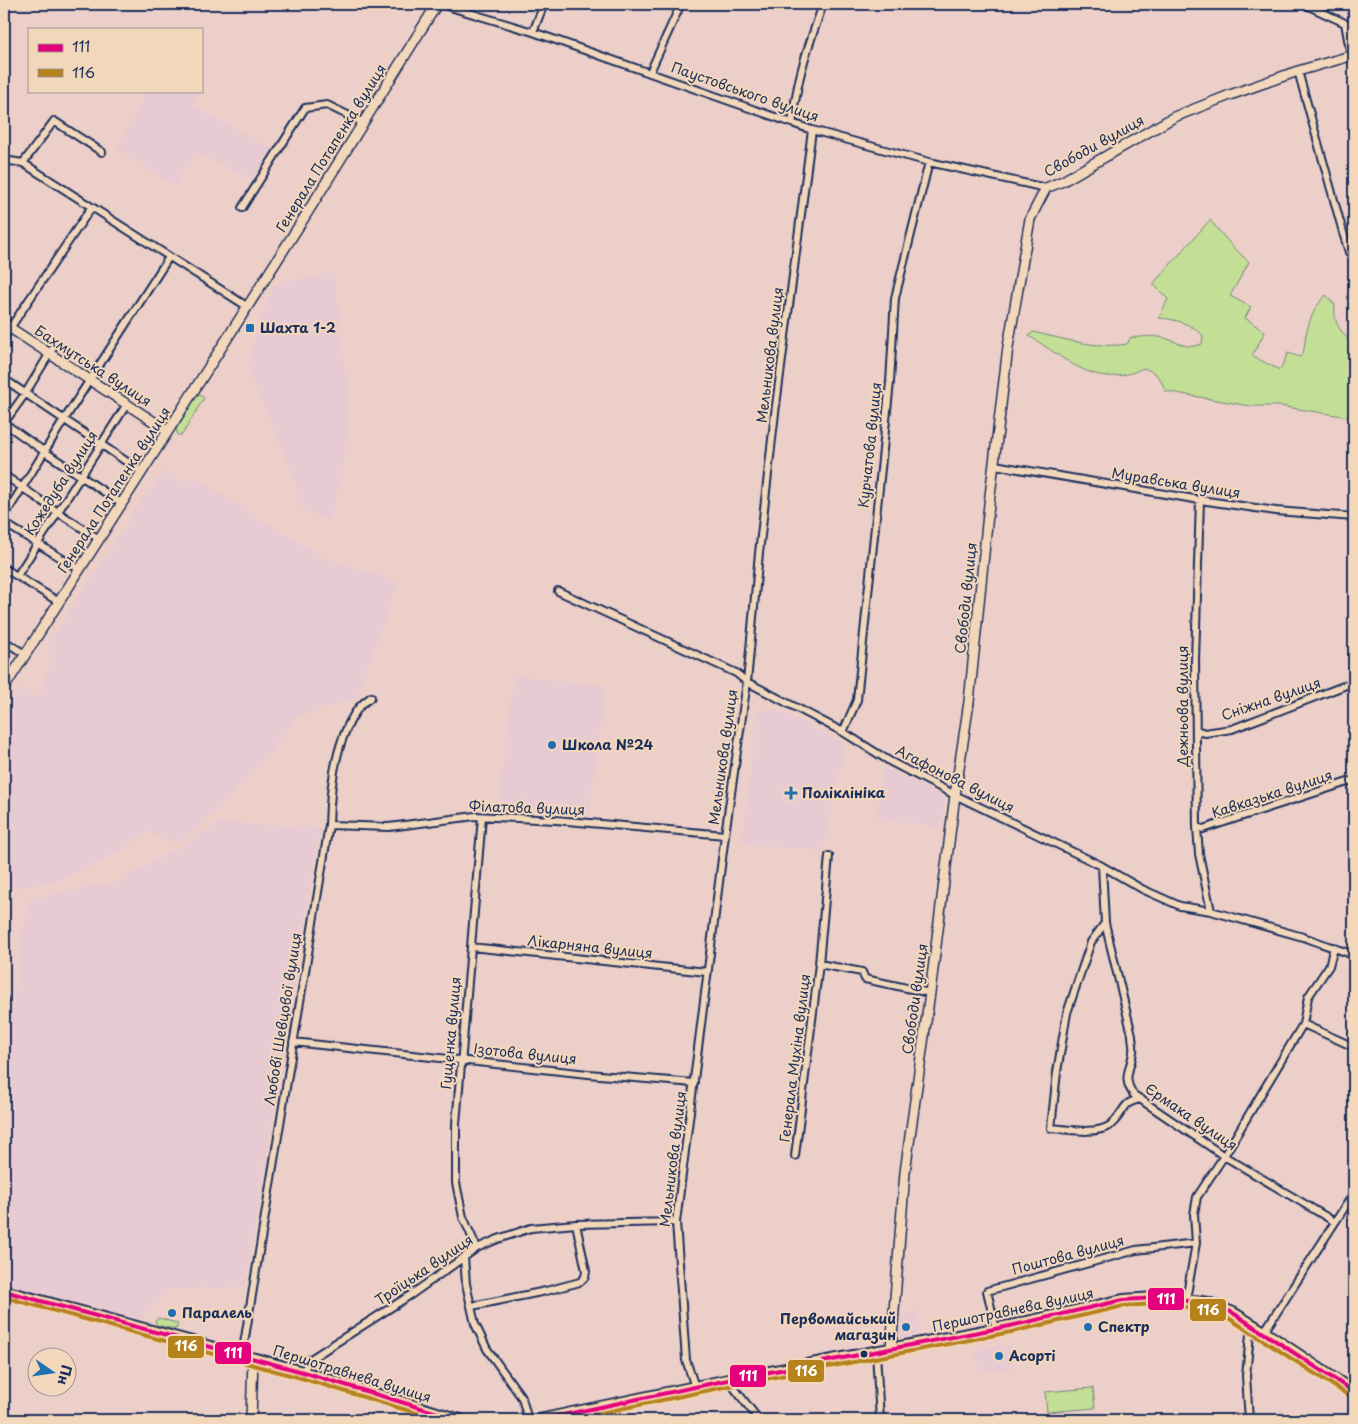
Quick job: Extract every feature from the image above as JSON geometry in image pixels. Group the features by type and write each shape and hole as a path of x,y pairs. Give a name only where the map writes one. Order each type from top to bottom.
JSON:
{"main road":[{"name":"Першотравнева вулиця","path":"4,1290 303,1372 460,1420"},
{"name":"Першотравнева вулиця","path":"539,1420 728,1380 996,1329 1123,1300 1156,1298 1208,1303 1233,1313 1354,1392"}],"street":[{"name":"Паустовського вулиця","path":"439,4 533,32 812,130 930,162 1046,188"},
{"name":"Генерала Потапенка вулиця","path":"4,688 439,4"},
{"path":"533,32 544,4"},
{"path":"650,72 681,4"},
{"path":"793,123 798,82 806,52 823,4"},
{"path":"1304,4 1354,27"},
{"path":"1345,23 1353,55"},
{"name":"Свободи вулиця","path":"891,1349 905,1172 930,993 954,795 969,702 989,504 1008,347 1030,219 1046,188 1063,181 1174,117 1298,71 1353,55"},
{"path":"1298,71 1344,236 1349,252 1354,260"},
{"path":"242,208 305,108 327,105 364,123"},
{"path":"23,163 54,121 102,152"},
{"name":"Мельникова вулиця","path":"695,1387 686,1360 676,1222 725,835 747,682 775,413 812,130"},
{"path":"4,160 23,163 248,307"},
{"name":"Курчатова вулиця","path":"843,732 857,700 890,382 895,298 930,162"},
{"path":"4,337 7,326 92,208"},
{"path":"4,517 169,257"},
{"name":"Бахмутська вулиця","path":"7,326 52,351 90,381 168,431"},
{"path":"52,351 25,394 4,422 45,452 122,503"},
{"path":"4,379 142,472"},
{"name":"Кожедуба вулиця","path":"17,576 37,543 59,513 126,404"},
{"name":"Муравська вулиця","path":"995,465 1200,500 1276,511 1354,517"},
{"path":"4,475 99,539"},
{"name":"Дежньова вулиця","path":"1200,500 1195,661 1197,827 1199,854 1212,911"},
{"path":"4,523 80,569"},
{"path":"4,568 59,602"},
{"name":"Агафонова вулиця","path":"558,591 736,673 747,682 843,732 891,762 954,795 1102,866 1142,890 1180,906 1212,911 1334,947 1354,955"},
{"path":"4,641 25,654"},
{"name":"Сніжна вулиця","path":"1196,730 1206,733 1232,729 1354,682"},
{"name":"Любові Шевцової вулиця","path":"242,1356 329,825 330,790 343,738 357,709 371,696"},
{"name":"Кавказька вулиця","path":"1197,827 1203,829 1354,780"},
{"name":"Філатова вулиця","path":"329,825 389,827 475,816 556,820 725,835"},
{"name":"Гущенка вулиця","path":"477,1248 463,1218 456,1184 456,1124 482,817"},
{"name":"Генерала Мухіна вулиця","path":"795,1156 819,964 830,856"},
{"name":"Єрмака вулиця","path":"1102,866 1105,923 1132,1035 1133,1051 1127,1082 1130,1089 1140,1099 1224,1156 1335,1222"},
{"path":"1105,923 1091,942 1066,1013 1056,1072 1051,1128 1093,1130 1109,1126 1122,1113 1128,1103 1140,1099"},
{"name":"Лікарняна вулиця","path":"471,946 707,972"},
{"path":"1186,1300 1196,1243 1194,1214 1197,1198 1303,1024 1308,997 1329,966 1334,947"},
{"name":"Генерала Мухіна вулиця","path":"819,964 862,972 865,978 930,993"},
{"path":"1303,1024 1354,1047"},
{"name":"Ізотова вулиця","path":"293,1042 694,1083"},
{"path":"1264,1332 1354,1193"},
{"name":"Троїцька вулиця","path":"303,1372 309,1360 412,1294 477,1248 531,1228 576,1224 676,1222"},
{"path":"472,1306 580,1282 585,1277 586,1271 576,1224"},
{"name":"Поштова вулиця","path":"996,1329 987,1290 1136,1250 1196,1243"},
{"path":"464,1257 466,1284 475,1324 482,1340 522,1398 528,1420"},
{"path":"1250,1420 1246,1376 1251,1324"},
{"path":"876,1352 882,1420"},
{"path":"251,1420 253,1358"},
{"path":"728,1380 759,1420"},
{"path":"613,1404 618,1420"}],"shaded area":[{"path":"146,92 198,92 192,106 272,148 253,180 197,153 174,186 117,149"},
{"path":"335,273 348,399 344,466 330,521 305,512 297,499 295,480 248,370 254,340 272,288 280,281"},
{"path":"165,469 186,483 191,475 259,519 330,560 398,581 356,699 296,717 274,748 225,803 198,828 176,844 148,832 92,866 62,878 33,886 4,889 4,712 21,686 39,698 50,664 48,644 143,498 150,493"},
{"name":"Школа №24","path":"514,675 605,686 589,816 498,804"},
{"name":"Поліклініка","path":"773,708 845,743 823,851 742,844 757,712"},
{"path":"882,766 945,798 942,827 877,820"},
{"path":"221,822 320,828 245,1287 167,1290 139,1322 4,1284 4,1060 28,899 120,881"},
{"path":"917,1310 922,1333 902,1339 898,1337 900,1315"},
{"path":"1009,1344 1013,1368 981,1373 975,1351"}],"green space":[{"path":"1210,220 1231,245 1249,262 1230,296 1251,307 1245,318 1265,332 1252,356 1280,370 1288,353 1300,357 1302,354 1309,323 1322,299 1326,295 1335,305 1336,322 1349,341 1354,354 1354,418 1280,406 1250,406 1165,391 1158,376 1152,371 1143,368 1126,374 1111,376 1096,374 1069,362 1029,336 1033,332 1092,344 1115,345 1127,344 1131,337 1152,336 1190,346 1202,344 1203,335 1193,328 1177,321 1159,318 1168,299 1153,284"},
{"path":"200,395 204,398 182,435 178,435 176,429 196,397"},
{"path":"158,1318 177,1323 177,1328 157,1325 155,1322"},
{"path":"1093,1388 1095,1408 1047,1412 1045,1392"}],"transit line":[{"name":"111","path":"4,1291 303,1372 460,1420"},
{"name":"116","path":"4,1297 301,1378 439,1420"},
{"name":"111","path":"539,1420 728,1380 1010,1326 1123,1300 1156,1298 1208,1303 1233,1313 1354,1392"},
{"name":"116","path":"568,1420 729,1386 1011,1332 1124,1306 1156,1304 1206,1309 1230,1319 1351,1397"}],"place":[{"name":"Шахта 1-2","path":"250,328"},
{"name":"Школа №24","path":"552,745"},
{"name":"Поліклініка","path":"791,793"},
{"name":"Паралель","path":"172,1313"},
{"name":"Первомайський магазин","path":"906,1327"},
{"name":"Спектр","path":"1088,1327"},
{"name":"Асорті","path":"999,1356"}]}
